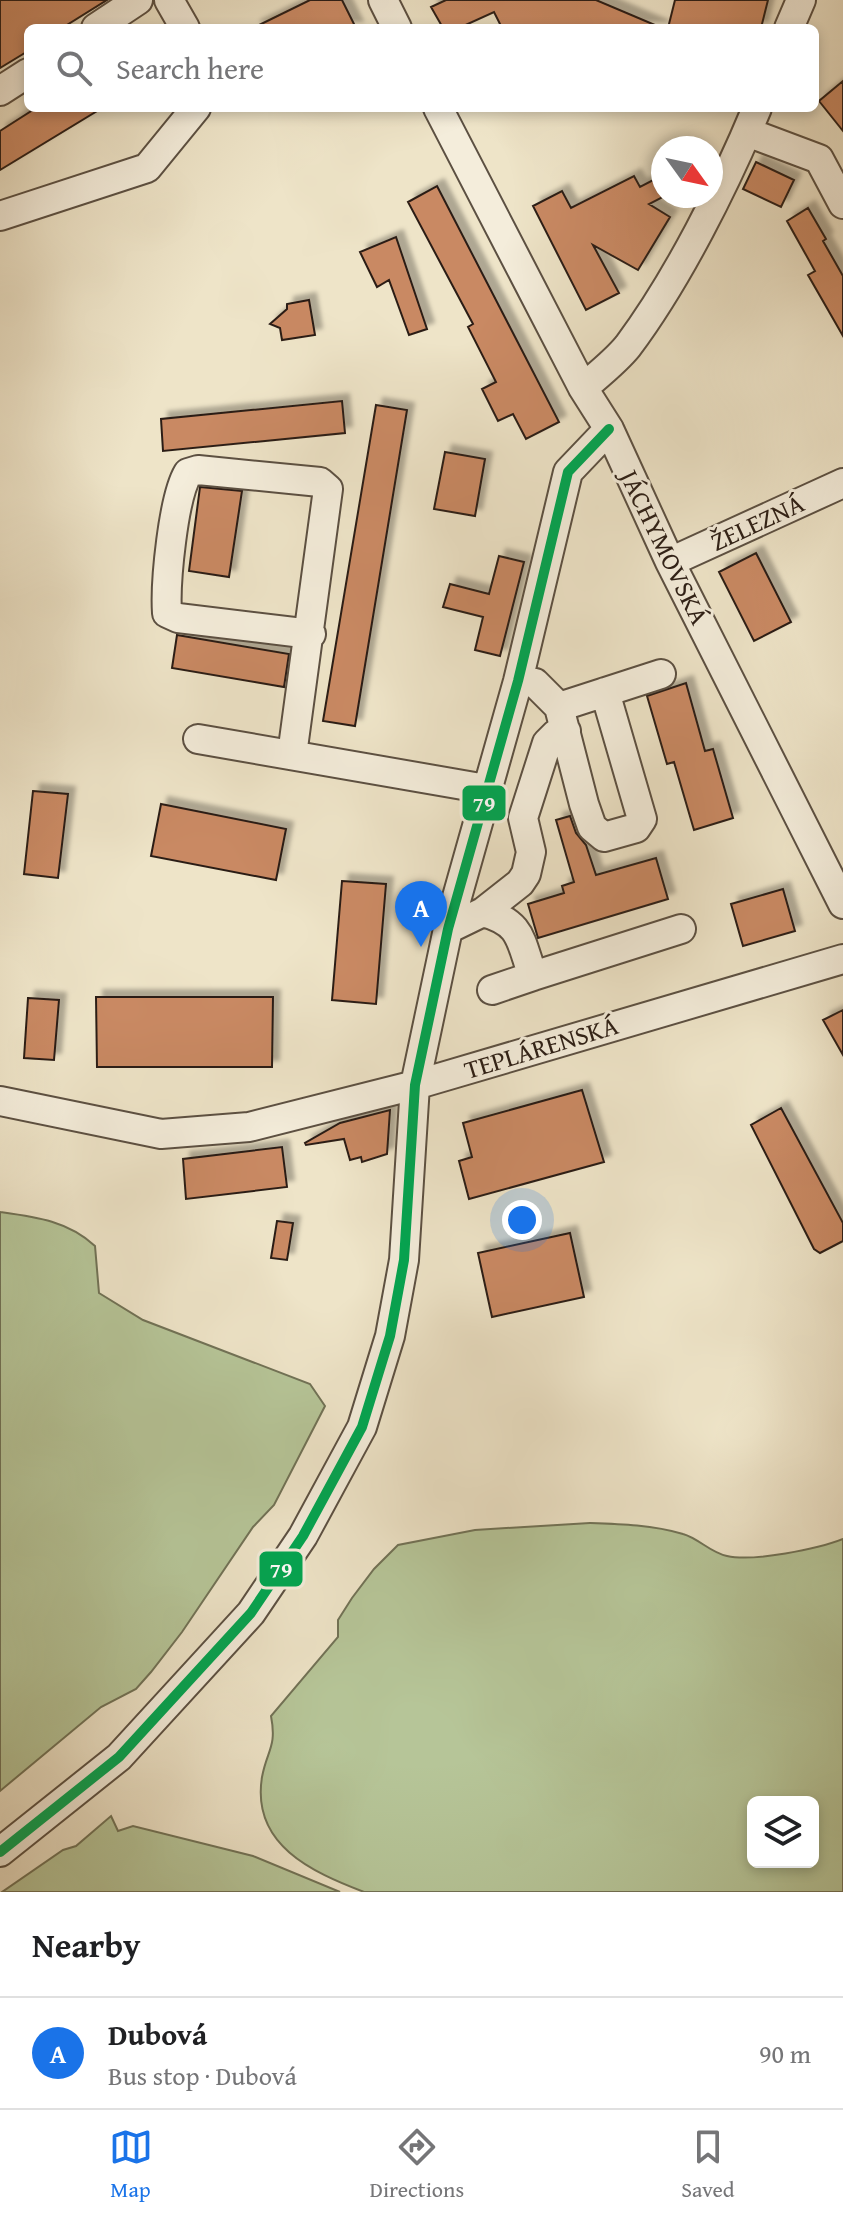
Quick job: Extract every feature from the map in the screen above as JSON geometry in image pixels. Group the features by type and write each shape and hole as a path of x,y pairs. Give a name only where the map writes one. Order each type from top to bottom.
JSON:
{"street":[{"path":"102,24 138,0"},
{"path":"169,0 183,24"},
{"path":"383,0 395,24"},
{"path":"791,24 801,0"},
{"path":"0,91 24,76"},
{"path":"0,216 147,168 193,112"},
{"name":"JÁCHYMOVSKÁ","path":"440,112 583,388 609,429 670,562 843,904"},
{"path":"583,388 626,348 670,281 752,120 819,159 843,204"},
{"path":"0,1852 119,1757 251,1613 303,1536 362,1427 390,1336 404,1260 415,1085 448,929 518,681 568,472 609,429"},
{"path":"292,755 311,634 328,489 325,483 192,470 183,482 175,523 166,594 167,613 178,618 311,634"},
{"name":"ŽELEZNÁ","path":"670,562 843,483"},
{"path":"448,929 483,912 520,883 526,874 531,852 523,818 547,743 556,734 562,719 605,692 661,674"},
{"path":"518,681 535,683 562,719 584,804 596,832 604,837 636,828 642,819 605,692"},
{"path":"198,739 486,789"},
{"path":"520,883 513,914 533,976"},
{"path":"483,912 504,918 515,927"},
{"path":"492,990 681,929"},
{"name":"TEPLÁRENSKÁ","path":"0,1101 161,1134 249,1127 415,1085 843,959"}],"green space":[{"path":"0,1212 39,1218 74,1231 95,1246 99,1293 143,1320 310,1384 325,1406 274,1505 253,1527 151,1672 136,1689 101,1707 0,1791"},
{"path":"590,1523 637,1526 683,1534 721,1554 738,1557 785,1554 843,1539 843,1892 364,1892 306,1865 289,1852 266,1821 261,1801 262,1777 272,1742 271,1716 338,1637 338,1620 352,1598 398,1545 475,1530"},
{"path":"111,1816 118,1831 133,1826 253,1856 340,1892 2,1892 63,1850 76,1846"}],"building":[{"path":"0,0 107,0 68,24 24,24 24,53 0,68"},
{"path":"310,0 342,0 354,24 261,24"},
{"path":"446,0 596,0 653,24 500,24 494,12 468,24 441,24 431,7"},
{"path":"675,0 768,0 762,24 669,24"},
{"path":"843,81 843,131 819,101"},
{"path":"30,112 95,112 0,170 0,131"},
{"path":"756,162 794,180 781,207 743,189"},
{"path":"634,176 640,187 651,181 651,208 670,217 638,270 593,245 619,293 586,310 533,206 562,191 571,208"},
{"path":"437,186 559,422 526,439 513,414 498,421 482,389 496,382 468,327 473,324 408,202"},
{"path":"808,208 843,276 843,336 808,275 815,271 787,221"},
{"path":"396,237 427,329 409,335 389,280 377,287 360,252"},
{"path":"309,300 315,335 282,340 280,328 270,324 287,309 287,304"},
{"path":"342,401 345,433 163,451 161,419"},
{"path":"376,405 407,410 355,726 323,721"},
{"path":"445,452 485,459 475,516 434,509"},
{"path":"200,487 242,491 229,577 189,571"},
{"path":"756,553 791,622 754,641 719,572"},
{"path":"499,556 524,562 500,656 475,650 483,617 443,607 450,584 489,594"},
{"path":"177,635 289,654 284,687 172,668"},
{"path":"686,683 705,751 713,749 733,818 694,830 674,762 667,764 647,696"},
{"path":"33,791 68,794 58,878 24,874"},
{"path":"161,804 286,829 276,880 151,856"},
{"path":"570,816 576,833 586,845 596,875 656,858 668,899 538,938 528,904 564,893 562,886 574,882 556,820"},
{"path":"342,881 386,884 376,1004 332,1000"},
{"path":"783,889 795,931 743,946 731,904"},
{"path":"96,997 273,997 272,1067 97,1067"},
{"path":"28,998 59,1000 54,1060 24,1058"},
{"path":"843,1010 843,1055 823,1020"},
{"path":"582,1090 604,1162 469,1199 459,1161 472,1157 463,1123"},
{"path":"781,1108 843,1223 843,1241 820,1253 814,1249 751,1125"},
{"path":"390,1110 387,1154 362,1162 361,1157 350,1160 344,1139 305,1143 340,1123"},
{"path":"282,1147 287,1187 186,1199 183,1159"},
{"path":"277,1221 293,1223 287,1260 271,1258"},
{"path":"570,1233 584,1297 492,1317 478,1253"}],"transit line":[{"name":"79","path":"0,1852 119,1757 251,1613 303,1536 362,1427 390,1336 404,1260 415,1085 448,929 518,681 568,472 609,429"}],"place":[{"name":"Dubová","path":"421,947"}]}
